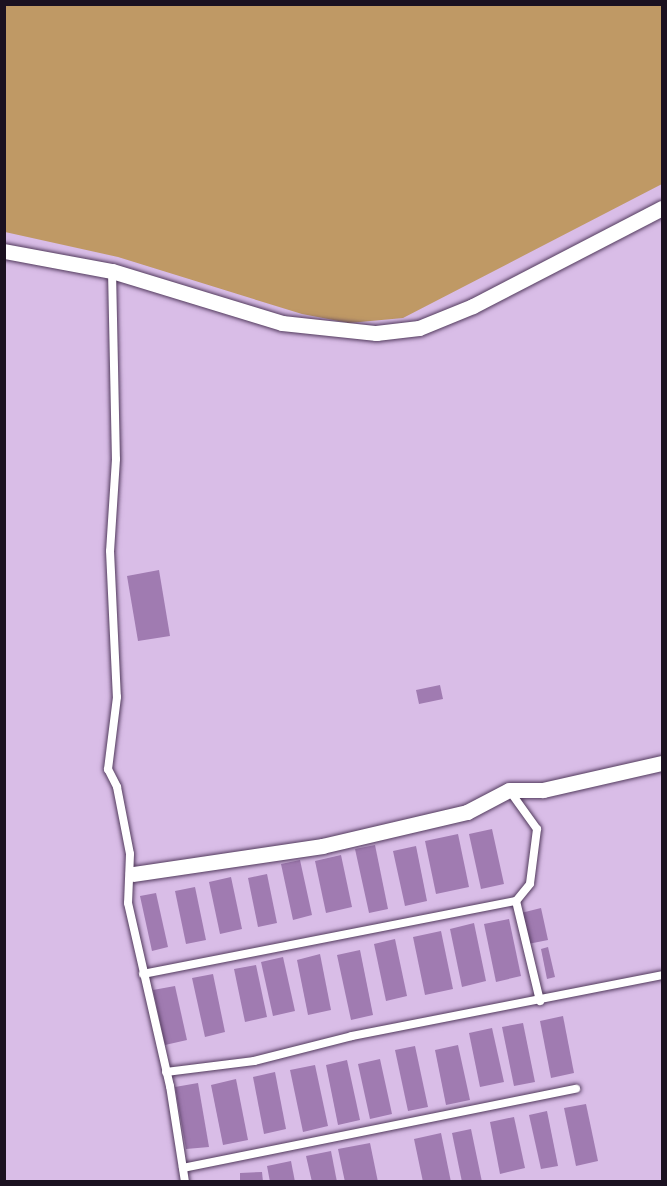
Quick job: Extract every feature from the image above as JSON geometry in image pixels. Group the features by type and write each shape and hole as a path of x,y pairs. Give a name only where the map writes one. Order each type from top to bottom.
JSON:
{"street":[{"path":"4,251 112,272 282,323 355,333 396,331 419,328 473,306 663,207"},
{"path":"133,874 312,848 467,812 509,790 543,790 663,763"}],"lane":[{"path":"112,272 116,490 110,550 117,697 108,769 117,787 133,874 128,903 166,1072 185,1182"},
{"path":"144,974 516,901 530,884 537,829 509,790"},
{"path":"516,901 540,1001"},
{"path":"166,1072 254,1061 352,1036 540,1001 663,975"},
{"path":"183,1168 576,1089"}],"shaded area":[{"path":"4,5 662,5 662,184 403,318 349,323 302,314 118,257 5,232"}],"building":[{"path":"159,570 170,636 138,641 127,576"},
{"path":"440,685 443,699 419,704 416,690"},
{"path":"492,829 504,884 481,889 469,834"},
{"path":"458,834 469,887 436,894 425,841"},
{"path":"375,845 388,909 369,913 355,849"},
{"path":"416,846 427,901 405,906 393,851"},
{"path":"341,855 352,907 326,913 315,861"},
{"path":"300,860 312,915 293,920 281,864"},
{"path":"267,874 277,923 258,927 248,878"},
{"path":"231,877 242,929 220,934 209,882"},
{"path":"195,887 206,940 186,944 175,891"},
{"path":"156,893 168,947 152,951 140,896"},
{"path":"541,908 548,940 528,944 521,913"},
{"path":"509,919 521,976 496,982 484,924"},
{"path":"474,923 486,981 462,987 450,929"},
{"path":"441,931 453,989 425,995 413,937"},
{"path":"395,939 407,996 386,1001 374,944"},
{"path":"548,947 555,977 547,979 541,949"},
{"path":"360,950 373,1015 351,1020 337,955"},
{"path":"320,954 331,1010 308,1015 297,960"},
{"path":"283,957 295,1011 273,1016 261,962"},
{"path":"256,965 267,1017 245,1022 234,969"},
{"path":"213,974 225,1032 205,1037 192,978"},
{"path":"175,986 187,1040 165,1045 153,990"},
{"path":"563,1016 574,1073 551,1078 540,1021"},
{"path":"523,1023 535,1082 514,1086 502,1027"},
{"path":"492,1028 504,1082 480,1087 469,1033"},
{"path":"458,1045 470,1100 446,1105 435,1050"},
{"path":"415,1046 428,1107 408,1111 395,1050"},
{"path":"380,1059 392,1114 370,1119 358,1064"},
{"path":"347,1060 360,1120 338,1125 326,1065"},
{"path":"315,1065 328,1126 303,1132 290,1070"},
{"path":"275,1072 286,1129 264,1134 253,1077"},
{"path":"236,1079 248,1140 223,1145 211,1085"},
{"path":"198,1083 209,1147 186,1149 175,1087"},
{"path":"586,1104 598,1161 576,1166 564,1108"},
{"path":"547,1111 558,1166 541,1169 529,1115"},
{"path":"514,1117 525,1168 500,1174 490,1122"},
{"path":"471,1129 482,1182 462,1182 452,1133"},
{"path":"441,1133 451,1182 423,1182 414,1139"},
{"path":"370,1143 378,1182 345,1182 338,1149"},
{"path":"331,1151 337,1182 312,1182 306,1156"},
{"path":"291,1161 295,1182 270,1182 267,1166"},
{"path":"262,1172 263,1182 240,1182 240,1173"}]}
